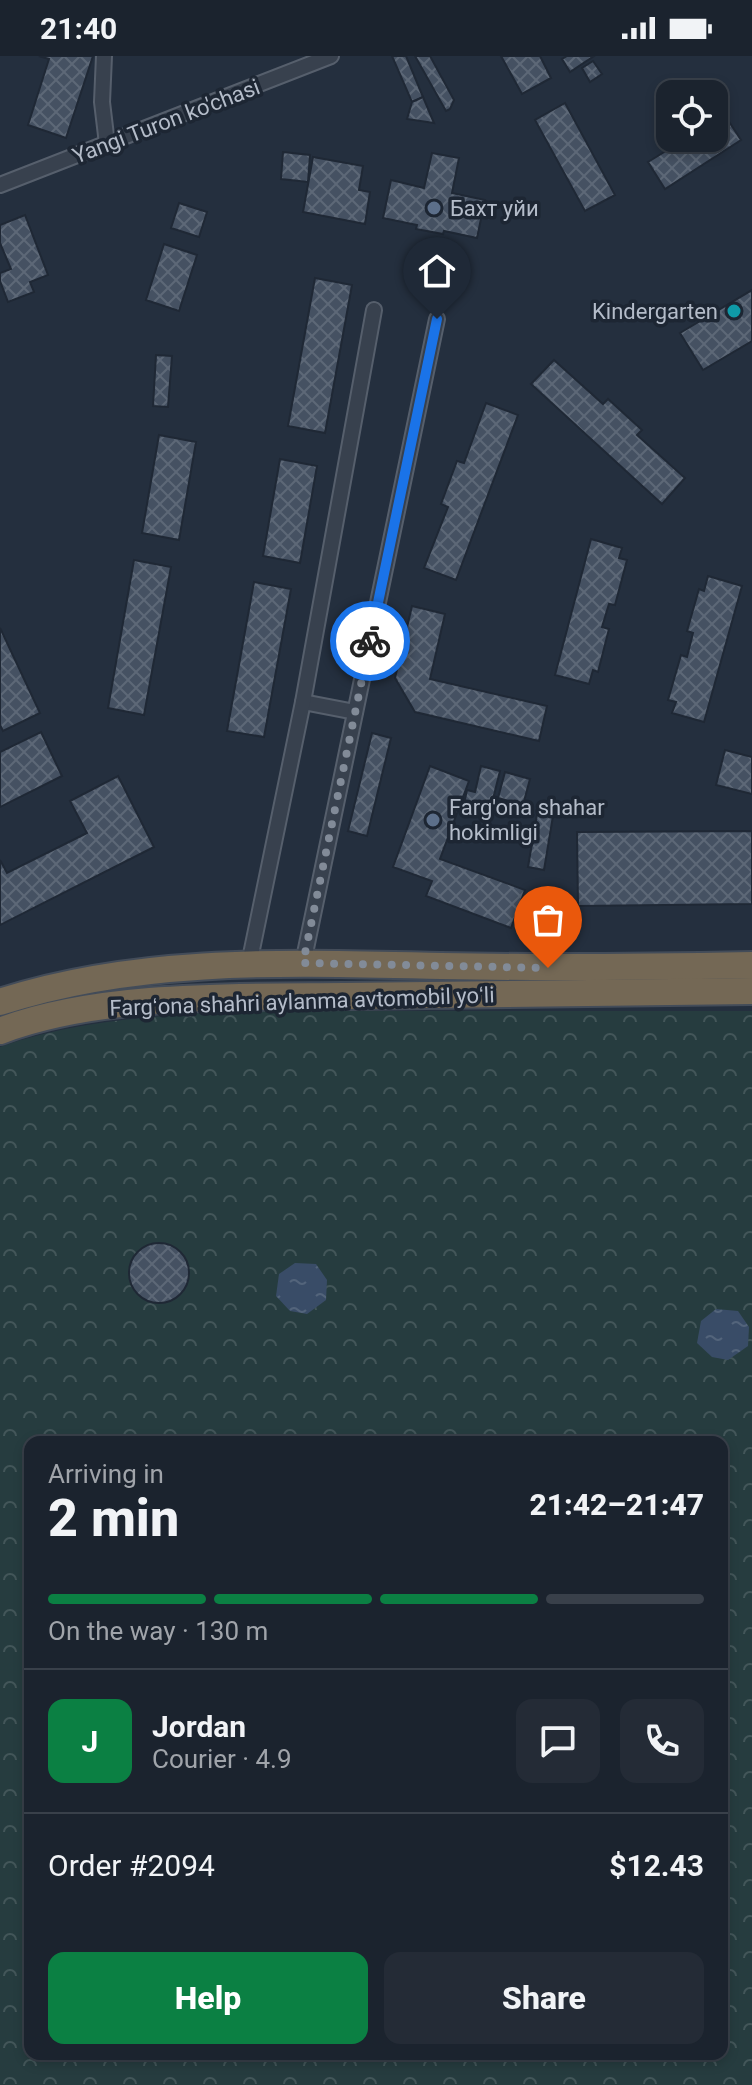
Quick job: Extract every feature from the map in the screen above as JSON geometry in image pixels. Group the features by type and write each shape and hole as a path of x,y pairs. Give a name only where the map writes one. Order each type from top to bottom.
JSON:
{"highway":[{"name":"Fargʻona shahri aylanma avtomobil yoʻli","path":"0,1002 44,987 98,978 249,964 303,963 646,980 752,991"},
{"name":"Fargʻona shahri aylanma avtomobil yoʻli","path":"0,1031 53,1015 159,1001 646,980 752,965"}],"street":[{"path":"104,56 102,102 107,144"},
{"name":"Yangi Turon ko'chasi","path":"0,185 331,56"},
{"path":"249,964 303,702 374,310"},
{"path":"303,963 437,319"},
{"path":"303,702 355,712"}],"green space":[{"path":"231,1011 752,1011 752,2085 0,2085 0,1047 85,1025"}],"water":[{"path":"295,1263 316,1264 327,1280 326,1300 307,1314 290,1311 276,1296 279,1274"},
{"path":"716,1309 738,1311 749,1327 748,1346 728,1360 712,1357 697,1343 701,1321"}],"building":[{"path":"39,56 93,56 66,138 28,125 49,59"},
{"path":"392,56 406,56 423,97 412,102"},
{"path":"415,56 430,56 454,100 450,109 446,111"},
{"path":"501,56 540,56 551,78 522,94"},
{"path":"567,56 594,56 570,72 562,59"},
{"path":"593,61 602,74 590,82 582,68"},
{"path":"423,97 434,123 407,119 412,102"},
{"path":"565,103 615,195 585,211 535,120"},
{"path":"728,120 741,140 728,148"},
{"path":"283,152 310,155 308,182 281,179"},
{"path":"664,152 722,152 665,189 648,162"},
{"path":"432,153 459,158 452,193 485,200 477,238 416,229 417,225 383,218 391,180 424,188"},
{"path":"313,157 363,166 359,190 370,192 365,224 303,212"},
{"path":"179,203 207,212 199,237 171,228"},
{"path":"25,215 48,275 30,282 34,292 8,302 0,273 11,269 0,243 0,225"},
{"path":"164,244 197,255 179,311 146,300"},
{"path":"315,278 352,285 325,433 288,426"},
{"name":"Kindergarten","path":"752,290 752,341 703,370 680,333"},
{"path":"156,355 172,356 168,407 153,406"},
{"path":"554,360 603,404 608,399 642,430 637,435 685,478 662,504 531,384"},
{"path":"486,403 518,415 456,580 424,568 448,507 441,504 457,461 464,463"},
{"path":"159,435 196,442 179,540 142,533"},
{"path":"280,459 317,466 300,563 263,556"},
{"path":"591,539 622,548 619,558 627,560 615,605 609,604 602,627 609,629 598,672 593,670 589,684 555,675"},
{"path":"134,560 171,567 144,715 108,708"},
{"path":"708,576 742,586 704,722 672,713 676,702 668,700 681,655 687,657 693,633 687,631 699,589 704,591"},
{"path":"254,582 291,589 264,737 227,731"},
{"path":"412,606 445,614 430,679 547,706 539,741 415,712 395,678"},
{"path":"0,628 40,713 3,731 0,725"},
{"path":"41,732 62,776 0,807 0,752"},
{"path":"372,733 391,738 367,836 348,831"},
{"path":"725,750 752,757 752,794 716,785"},
{"name":"Farg'ona shahar hokimligi","path":"430,766 469,781 440,859 525,890 511,928 426,896 432,881 393,867"},
{"path":"481,766 500,771 489,815 463,808 467,790 475,792"},
{"path":"505,772 530,779 523,805 498,798"},
{"path":"118,776 154,847 0,925 0,860 7,873 87,833 70,801"},
{"path":"537,814 553,816 544,870 528,867"},
{"path":"752,831 752,904 578,906 577,832"},
{"path":"159,1243 170,1245 180,1252 187,1262 187,1284 180,1294 170,1301 159,1303 148,1301 138,1294 131,1284 129,1273 131,1262 138,1252 148,1245"}],"way so far":[{"path":"370,641 303,963 548,968"}],"place":[{"name":"Бахт уйи","path":"434,208"},
{"name":"Kindergarten","path":"734,311"},
{"name":"Farg'ona shahar hokimligi","path":"433,820"}],"route":[{"path":"370,641 437,319"}]}
